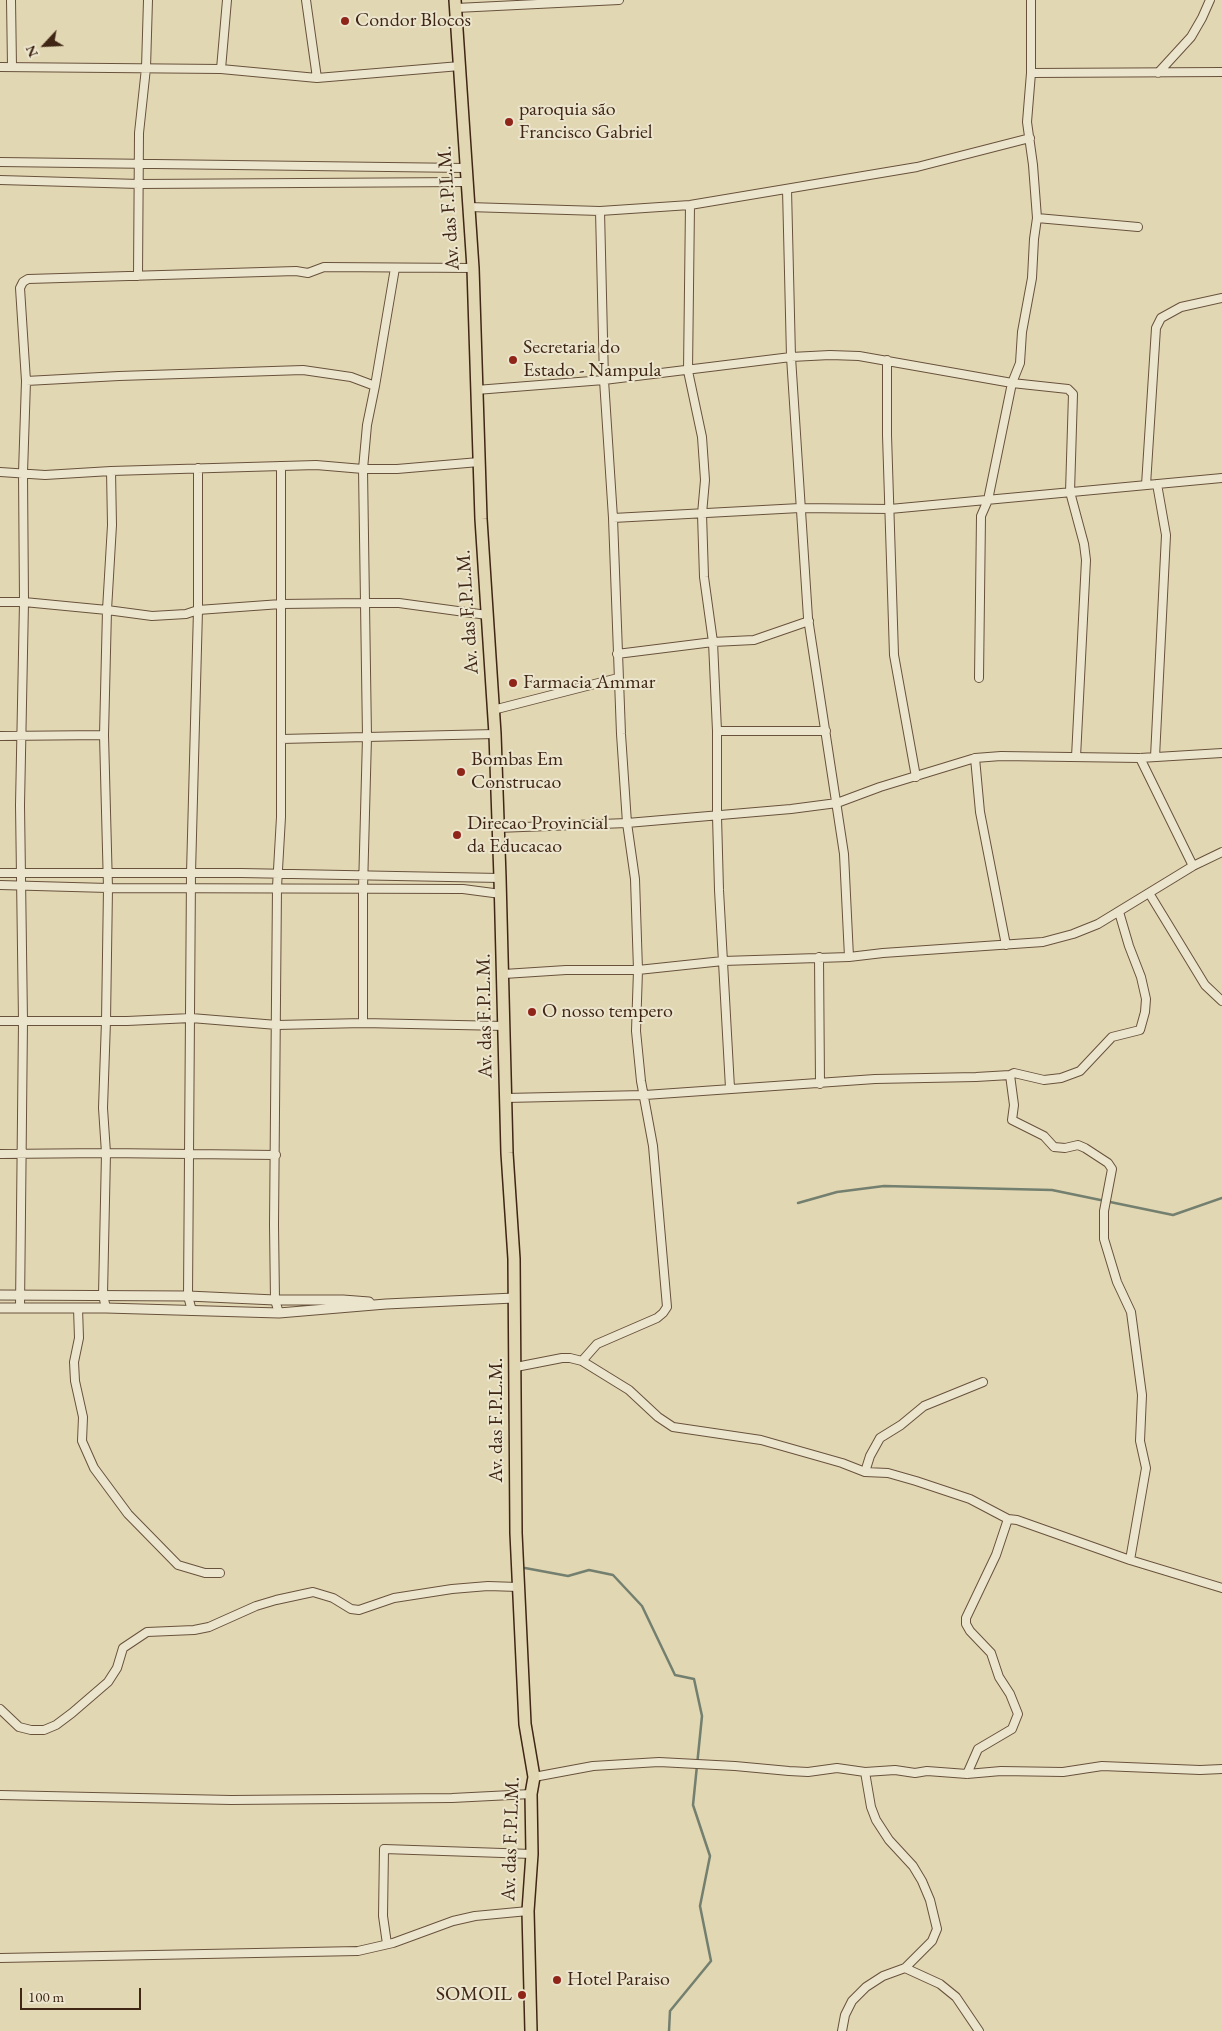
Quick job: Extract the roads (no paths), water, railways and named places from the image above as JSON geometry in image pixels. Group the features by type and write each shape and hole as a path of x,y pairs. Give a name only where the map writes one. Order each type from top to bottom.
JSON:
{"main road":[{"name":"Av. das F.P.L.M.","path":"456,4 472,268 479,462 495,734 516,1367 516,1533 518,1587 525,1724 534,1777 528,1911 531,2031"}],"street":[{"path":"12,0 12,66"},
{"path":"138,276 139,132 146,68 148,0"},
{"path":"221,69 227,0"},
{"path":"306,0 317,78"},
{"path":"456,4 619,0"},
{"path":"979,678 981,516 988,500 1012,383 1020,363 1022,332 1032,278 1034,239 1038,218 1028,122 1031,73 1031,0"},
{"path":"1158,73 1190,37 1202,18 1210,0"},
{"path":"0,67 221,69 317,78 460,66"},
{"path":"1031,73 1222,72"},
{"path":"468,207 600,211 690,205 917,166 1030,138"},
{"path":"0,162 465,168"},
{"path":"0,180 139,184 466,182"},
{"path":"787,189 792,357 800,508 809,621 844,854 848,957"},
{"path":"690,205 688,371 702,437 705,480 702,514 704,577 713,642 717,731 717,816 730,1088"},
{"path":"582,1360 597,1344 657,1318 667,1307 653,1146 636,1031 638,970 635,879 627,823 618,678 613,518 604,380 600,211"},
{"path":"1038,218 1138,227"},
{"path":"20,1308 20,1154 23,1020 21,736 24,602 23,473 26,381 20,288 23,282 28,279 308,273 324,266 472,268"},
{"path":"363,1023 363,889 367,737 363,469 367,425 395,268"},
{"path":"1146,485 1156,328 1161,318 1180,307 1222,298"},
{"path":"476,390 604,380 792,357 830,355 859,356 1012,383 1068,389 1073,394 1070,492 1084,544 1086,560 1076,757"},
{"path":"887,360 887,435 894,654 916,778"},
{"path":"26,381 303,370 350,377 375,386"},
{"path":"0,472 45,475 281,466 397,469 479,462"},
{"path":"279,1313 275,1300 277,874 281,817 281,466"},
{"path":"192,1311 188,1296 191,873 198,610 198,468"},
{"path":"106,1308 103,1295 106,1153 103,1108 108,888 104,735 107,610 112,525 111,471"},
{"path":"613,518 800,508 890,509 1222,478"},
{"path":"1155,757 1166,534 1157,484"},
{"path":"0,602 24,602 152,616 186,614 198,610 281,604 364,603 399,603 487,615"},
{"path":"617,654 713,642 754,640 809,621"},
{"path":"493,710 618,678"},
{"path":"717,731 826,731"},
{"path":"281,739 495,734"},
{"path":"0,736 104,735"},
{"path":"497,828 627,823 791,809 837,803 880,787 916,778 975,758 1001,756 1140,758 1222,753"},
{"path":"975,758 980,812 1006,945"},
{"path":"1140,758 1193,866"},
{"path":"504,974 566,970 638,970 723,961 848,957 1043,942 1073,934 1119,912 1193,866 1222,852"},
{"path":"0,873 191,873 500,878"},
{"path":"0,885 108,888 463,889 501,894"},
{"path":"1149,893 1204,985 1222,1001"},
{"path":"506,1098 645,1094 875,1079 1010,1075 1014,1073 1044,1080 1061,1078 1080,1071 1112,1037 1140,1030 1146,999 1141,977 1119,912"},
{"path":"819,957 820,1084"},
{"path":"0,1021 106,1021 191,1018 277,1025 363,1023 505,1026"},
{"path":"1010,1075 1014,1105 1012,1120 1044,1136 1054,1147 1065,1148 1078,1145 1085,1148 1108,1163 1112,1169 1104,1211 1104,1239 1117,1282 1131,1312 1142,1395 1140,1441 1146,1468 1130,1560"},
{"path":"0,1154 276,1155"},
{"path":"0,1296 188,1296 275,1300 344,1300 386,1304"},
{"path":"0,1308 106,1308 279,1313 386,1304 514,1298"},
{"path":"78,1308 78,1338 74,1362 75,1381 83,1417 82,1441 94,1468 128,1514 178,1565 204,1573 220,1572"},
{"path":"516,1367 562,1358 582,1360 629,1390 658,1417 674,1427 761,1440 842,1463 865,1472 888,1473 916,1481 970,1499 1008,1519 1018,1520 1130,1560 1222,1588"},
{"path":"865,1472 870,1456 880,1438 902,1424 924,1406 983,1382"},
{"path":"967,1774 978,1749 1012,1729 1018,1714 1010,1694 999,1677 990,1653 966,1624 966,1618 996,1555 1008,1519"},
{"path":"0,1709 19,1727 31,1730 44,1730 56,1725 72,1713 108,1682 117,1668 123,1648 146,1632 194,1630 209,1627 256,1606 276,1600 313,1592 333,1598 351,1609 359,1610 394,1598 452,1589 488,1586 518,1587"},
{"path":"534,1777 593,1766 659,1762 808,1772 837,1768 866,1772 895,1770 915,1773 927,1771 967,1774 1001,1771 1063,1772 1102,1766 1146,1769 1222,1769"},
{"path":"842,2031 845,2015 852,2001 866,1987 883,1976 905,1968 932,1941 936,1929 930,1900 922,1881 913,1866 889,1840 876,1820 871,1807 866,1772"},
{"path":"0,1795 231,1800 452,1798 532,1794"},
{"path":"387,1944 383,1916 384,1849 532,1854"},
{"path":"0,1958 358,1951 387,1944 454,1921 475,1916 528,1911"},
{"path":"905,1968 940,1984 948,1990 961,2004 979,2031"}],"waterway":[{"path":"798,1203 837,1192 884,1186 1052,1190 1173,1215 1222,1198"},
{"path":"525,1568 568,1576 589,1570 613,1575 642,1606 675,1675 694,1679 702,1716 693,1805 710,1856 700,1906 711,1961 670,2011 669,2031"}],"place":[{"name":"Condor Blocos","path":"345,21"},
{"name":"paroquia são Francisco Gabriel","path":"509,122"},
{"name":"Secretaria do Estado - Nampula","path":"513,360"},
{"name":"Farmacia Ammar","path":"513,683"},
{"name":"Bombas Em Construcao","path":"461,772"},
{"name":"Direcao Provincial da Educacao","path":"457,835"},
{"name":"O nosso tempero","path":"532,1012"},
{"name":"Hotel Paraiso","path":"557,1980"},
{"name":"SOMOIL","path":"522,1995"}]}
